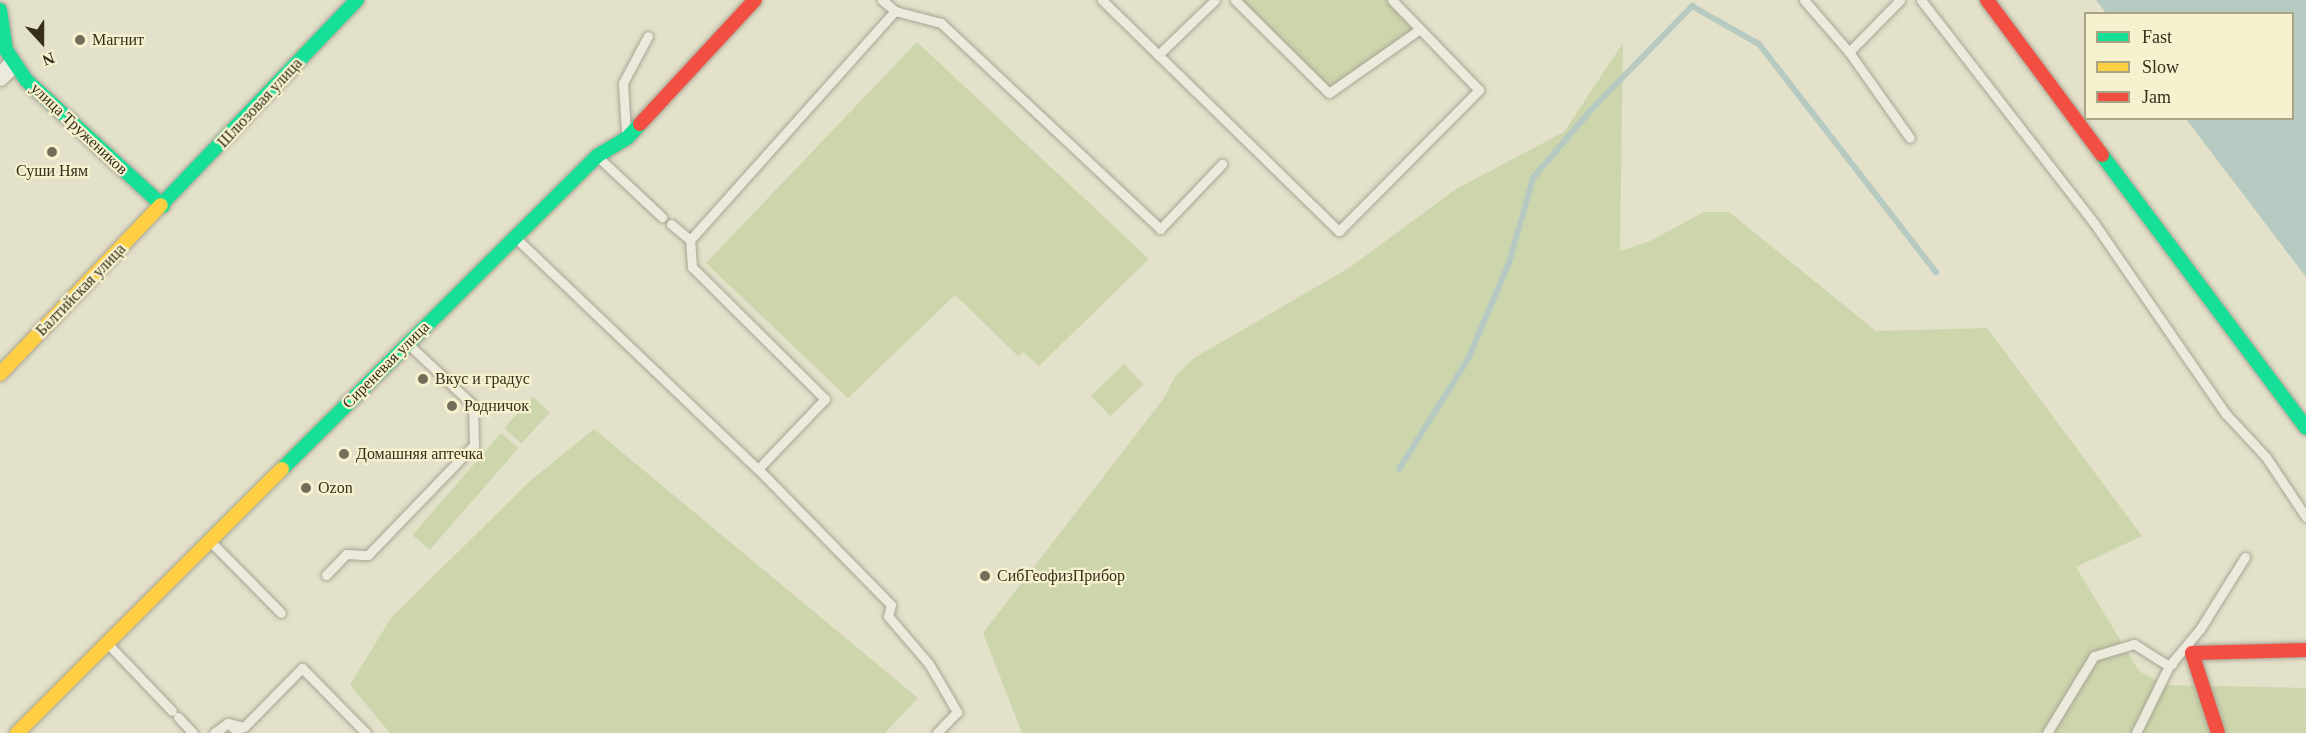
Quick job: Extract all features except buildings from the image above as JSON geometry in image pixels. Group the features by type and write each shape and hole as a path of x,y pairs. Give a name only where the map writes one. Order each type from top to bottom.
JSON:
{"street":[{"name":"Шлюзовая улица","path":"162,206 357,0"},
{"name":"Сиреневая улица","path":"17,733 597,156 627,138 755,0"},
{"path":"1987,0 2306,428"},
{"name":"улица Тружеников","path":"0,10 6,50 13,64 61,115 162,206"},
{"path":"0,77 13,64"},
{"name":"Балтийская улица","path":"0,374 162,206"},
{"path":"2218,733 2192,653 2306,650"}],"lane":[{"path":"882,0 895,11 941,23 1160,229 1222,164"},
{"path":"1102,0 1339,231 1479,90 1392,0"},
{"path":"1158,56 1215,0"},
{"path":"1235,0 1329,93 1420,29"},
{"path":"1804,0 1849,52 1910,138"},
{"path":"1849,52 1900,0"},
{"path":"1921,0 2094,224 2226,414 2266,457 2306,517"},
{"path":"690,240 895,11"},
{"path":"627,138 622,83 648,36"},
{"path":"597,156 662,217"},
{"path":"671,224 690,240 692,267 825,399 758,469"},
{"path":"514,237 758,469 891,605 888,616 929,664 957,712 937,733"},
{"path":"326,575 346,554 368,555 474,445 473,405 407,344"},
{"path":"210,541 281,613"},
{"path":"2136,733 2169,666 2200,629 2245,557"},
{"path":"107,643 193,733"},
{"path":"2047,733 2094,656 2134,644 2169,666"},
{"path":"2169,666 2192,653"},
{"path":"214,733 228,723 244,727 302,668 366,733"},
{"path":"228,723 239,733"}],"green space":[{"path":"1235,0 1392,0 1420,29 1329,93"},
{"path":"917,42 1149,259 1039,366 1023,352 1018,356 955,295 848,398 706,263"},
{"path":"1623,43 1620,251 1650,241 1704,212 1729,212 1876,331 1987,328 2142,536 2076,567 2139,671 2165,685 2306,688 2306,733 1022,733 983,633 1164,398 1175,377 1194,358 1349,268 1456,189 1564,132"},
{"path":"1124,364 1143,384 1110,416 1091,396"},
{"path":"533,397 550,413 521,443 504,428"},
{"path":"594,429 918,698 885,733 390,733 350,685 391,618 530,481"},
{"path":"501,433 518,448 430,550 412,535"}],"shaded area":[{"path":"2096,0 2306,0 2306,277 2187,120 2294,120 2294,12 2105,12"}],"waterway":[{"path":"1399,469 1468,359 1509,263 1533,178 1592,109 1692,6 1759,44 1936,272"}],"traffic: fast":[{"path":"161,205 357,0"},
{"path":"0,10 6,50 26,80 163,206"},
{"path":"282,469 597,156 627,138 640,124"},
{"path":"2102,155 2306,428"}],"traffic: slow":[{"path":"0,374 161,205"},
{"path":"17,733 282,469"}],"traffic: jam":[{"path":"640,124 755,0"},
{"path":"1987,0 2102,155"},
{"path":"2218,733 2192,653 2306,650"}],"place":[{"name":"Магнит","path":"80,40"},
{"name":"Суши Ням","path":"52,152"},
{"name":"Вкус и градус","path":"423,379"},
{"name":"Родничок","path":"452,406"},
{"name":"Домашняя аптечка","path":"344,454"},
{"name":"Ozon","path":"306,488"},
{"name":"СибГеофизПрибор","path":"985,576"}]}
